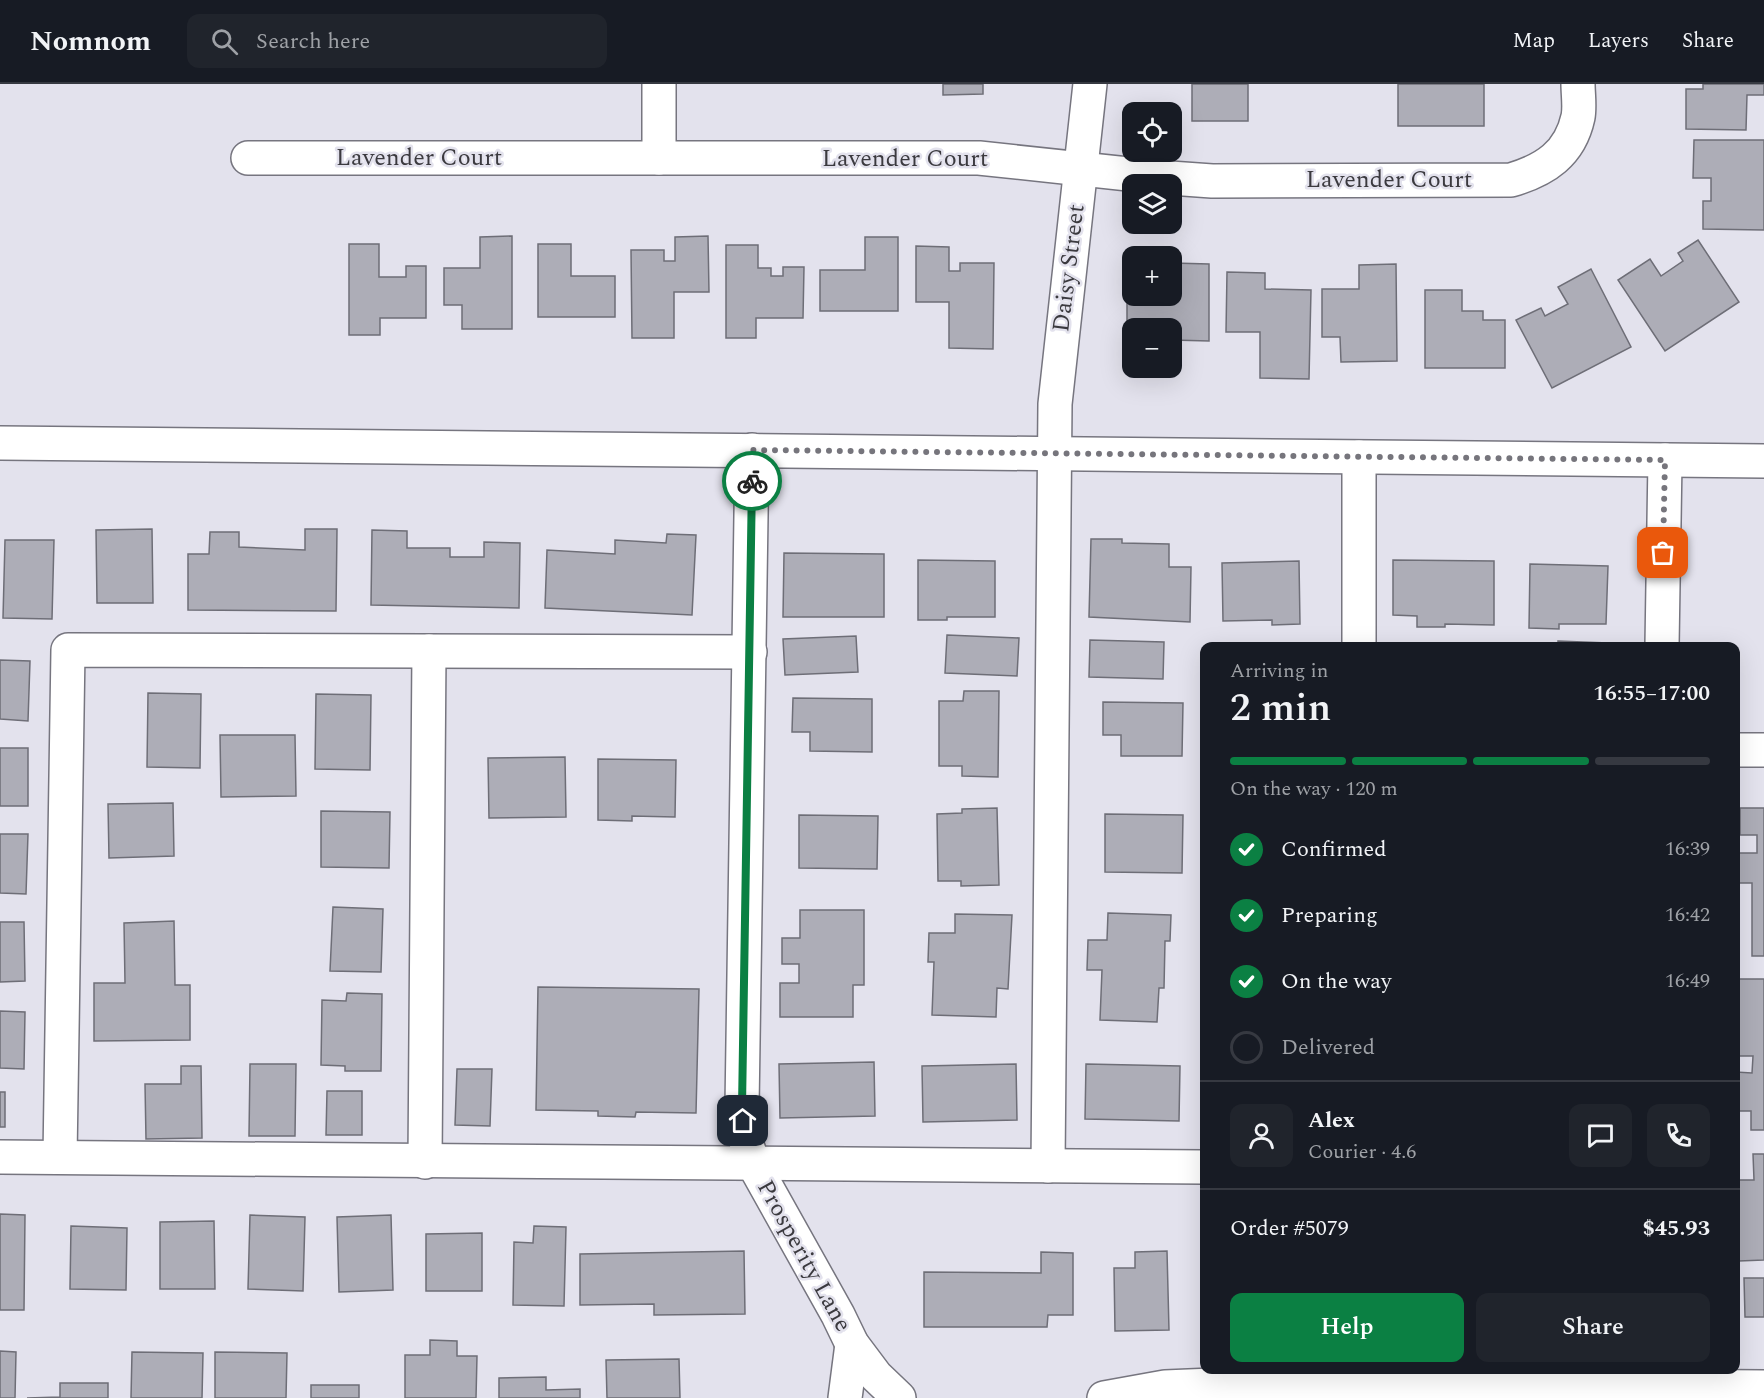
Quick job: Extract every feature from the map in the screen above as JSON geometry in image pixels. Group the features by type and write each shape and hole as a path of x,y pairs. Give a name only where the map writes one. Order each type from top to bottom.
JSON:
{"street":[{"path":"659,84 659,158"},
{"name":"Daisy Street","path":"1048,1166 1053,453 1059,359 1090,84"},
{"name":"Lavender Court","path":"248,158 979,158 1212,181 1511,180 1534,173 1555,159 1570,139 1578,116 1578,84"},
{"path":"0,443 1764,461"},
{"name":"Prosperity Lane","path":"752,450 742,1107 744,1136 753,1163 852,1344 876,1376 898,1398"},
{"path":"1359,456 1359,642"},
{"path":"1662,642 1665,460"},
{"path":"60,1157 68,650 750,652"},
{"path":"424,1162 429,651"},
{"path":"1740,750 1764,750"},
{"path":"0,1157 1200,1167"},
{"name":"Prosperity Lane","path":"845,1398 852,1344"},
{"path":"1104,1398 1165,1387 1228,1383 1764,1387"}],"building":[{"path":"943,84 983,84 983,94 943,95"},
{"path":"1192,84 1248,84 1248,121 1192,121"},
{"path":"1398,84 1484,84 1484,126 1398,126"},
{"path":"1703,84 1764,84 1764,95 1747,95 1746,130 1686,129 1686,89 1703,89"},
{"path":"1694,140 1764,140 1764,230 1703,229 1703,201 1711,201 1711,178 1693,178"},
{"path":"512,236 512,329 462,329 462,305 444,305 444,268 480,268 480,237"},
{"path":"708,236 709,292 674,292 674,338 632,338 631,250 664,250 664,261 675,261 675,237"},
{"path":"865,237 898,237 898,311 820,311 820,270 865,270"},
{"path":"1698,240 1739,302 1665,351 1618,280 1650,259 1661,276 1683,261 1678,253"},
{"path":"349,244 379,244 379,277 406,277 406,266 426,266 426,318 380,318 380,335 349,335"},
{"path":"538,244 571,244 571,276 615,276 615,317 538,317"},
{"path":"726,245 758,245 758,268 771,268 771,276 783,276 783,267 804,267 803,318 756,318 756,338 726,338"},
{"path":"916,246 949,247 949,271 960,271 960,263 994,263 993,349 949,348 949,302 916,302"},
{"path":"1182,263 1209,264 1209,341 1182,340 1182,318 1127,318 1127,306 1182,306"},
{"path":"1396,264 1397,361 1341,362 1340,337 1322,337 1322,289 1359,289 1359,265"},
{"path":"1591,269 1631,347 1552,388 1516,320 1541,308 1545,316 1568,304 1558,287"},
{"path":"1227,272 1265,273 1265,289 1311,290 1309,379 1260,378 1260,332 1226,332"},
{"path":"1425,290 1462,290 1462,311 1483,311 1483,320 1505,320 1505,368 1425,368"},
{"path":"152,529 153,603 97,603 96,530"},
{"path":"305,529 337,529 336,611 188,610 188,554 209,554 210,532 239,532 239,547 305,550"},
{"path":"372,530 407,531 407,548 450,548 450,557 484,557 484,542 520,543 519,608 371,605"},
{"path":"667,534 696,535 692,615 545,608 547,550 615,554 615,540 666,543"},
{"path":"1091,539 1122,539 1122,543 1169,544 1169,567 1191,567 1190,622 1089,617"},
{"path":"5,540 54,540 52,619 3,618"},
{"path":"784,553 884,554 884,617 783,617"},
{"path":"918,560 995,561 995,617 947,617 947,620 918,620"},
{"path":"1393,560 1494,561 1494,625 1445,624 1445,627 1417,627 1417,616 1393,615"},
{"path":"1299,561 1300,624 1272,625 1272,620 1223,621 1222,563"},
{"path":"1530,564 1608,566 1606,624 1559,624 1559,629 1529,628"},
{"path":"947,635 1019,638 1017,676 945,673"},
{"path":"856,636 858,672 785,675 783,639"},
{"path":"1090,640 1164,642 1163,679 1089,677"},
{"path":"0,660 30,661 28,721 0,719"},
{"path":"964,691 999,691 998,777 962,776 962,766 939,766 939,701 963,701"},
{"path":"148,693 201,694 200,768 147,767"},
{"path":"316,694 371,695 370,770 315,769"},
{"path":"793,698 872,699 872,752 810,751 810,732 792,732"},
{"path":"1103,702 1183,703 1182,756 1121,756 1121,735 1103,735"},
{"path":"220,735 295,735 296,796 221,797"},
{"path":"0,748 28,748 28,806 0,806"},
{"path":"565,757 566,817 489,818 488,758"},
{"path":"598,759 676,760 675,817 632,816 632,821 598,820"},
{"path":"173,803 174,856 109,858 108,804"},
{"path":"997,808 999,885 961,886 961,881 938,881 937,814 962,813 962,809"},
{"path":"1740,808 1764,808 1764,956 1752,956 1752,883 1740,883 1740,853 1757,853 1757,835 1740,835"},
{"path":"321,811 390,812 389,868 321,867"},
{"path":"1105,814 1183,815 1182,873 1105,872"},
{"path":"799,815 878,816 877,869 799,868"},
{"path":"0,834 28,834 26,894 0,893"},
{"path":"333,907 383,909 381,972 330,971"},
{"path":"800,910 864,910 864,985 853,985 853,1017 780,1017 780,983 799,983 799,964 782,964 782,938 800,938"},
{"path":"1108,913 1171,915 1170,941 1165,941 1164,988 1159,988 1157,1022 1100,1020 1102,970 1087,970 1088,940 1107,940"},
{"path":"955,914 1012,915 1008,989 997,988 996,1017 932,1015 934,962 928,962 929,933 955,933"},
{"path":"174,921 175,985 190,985 190,1040 94,1041 94,983 125,983 124,923"},
{"path":"0,922 24,922 25,981 0,982"},
{"path":"1740,979 1764,979 1764,1130 1751,1130 1751,1111 1740,1111 1740,1072 1752,1073 1753,1056 1740,1056"},
{"path":"538,987 699,989 696,1113 636,1112 635,1117 598,1116 598,1111 536,1110"},
{"path":"347,993 382,994 381,1071 345,1071 345,1066 321,1065 322,1000 346,1001"},
{"path":"0,1011 25,1012 24,1069 0,1068"},
{"path":"874,1062 875,1116 780,1118 779,1064"},
{"path":"250,1064 296,1064 295,1136 249,1136"},
{"path":"1016,1064 1017,1120 923,1122 922,1066"},
{"path":"1086,1064 1180,1066 1179,1121 1085,1119"},
{"path":"181,1066 201,1066 202,1138 146,1139 145,1084 181,1084"},
{"path":"457,1069 492,1069 490,1126 455,1125"},
{"path":"327,1091 362,1091 362,1135 326,1135"},
{"path":"0,1092 5,1092 5,1127 0,1127"},
{"path":"1753,1154 1764,1154 1764,1260 1740,1261 1740,1180 1754,1180"},
{"path":"0,1214 25,1215 24,1310 0,1310"},
{"path":"250,1215 305,1217 303,1291 248,1289"},
{"path":"391,1215 393,1290 339,1292 337,1217"},
{"path":"214,1221 215,1289 160,1289 160,1222"},
{"path":"71,1226 127,1228 126,1290 70,1289"},
{"path":"534,1226 566,1227 564,1306 513,1305 514,1242 533,1243"},
{"path":"482,1233 482,1291 426,1291 426,1234"},
{"path":"744,1251 745,1314 654,1315 654,1304 580,1305 580,1254"},
{"path":"1167,1251 1169,1330 1115,1331 1114,1268 1135,1268 1135,1252"},
{"path":"1041,1252 1073,1253 1073,1315 1048,1315 1047,1327 924,1327 924,1272 1041,1273"},
{"path":"1744,1278 1764,1278 1764,1317 1745,1317"},
{"path":"430,1340 457,1341 457,1356 477,1356 476,1398 405,1398 405,1355 430,1355"},
{"path":"0,1351 16,1352 15,1398 0,1398"},
{"path":"132,1352 203,1353 202,1398 131,1398"},
{"path":"215,1352 287,1353 286,1398 215,1398"},
{"path":"679,1359 680,1398 607,1398 606,1360"},
{"path":"546,1377 546,1390 580,1389 580,1398 499,1398 499,1378"},
{"path":"60,1383 108,1383 108,1398 27,1398 60,1397"},
{"path":"311,1385 359,1385 359,1398 311,1398"}],"way so far":[{"path":"752,481 752,450 1665,460 1663,553"}],"route":[{"path":"743,1121 752,481"}]}
